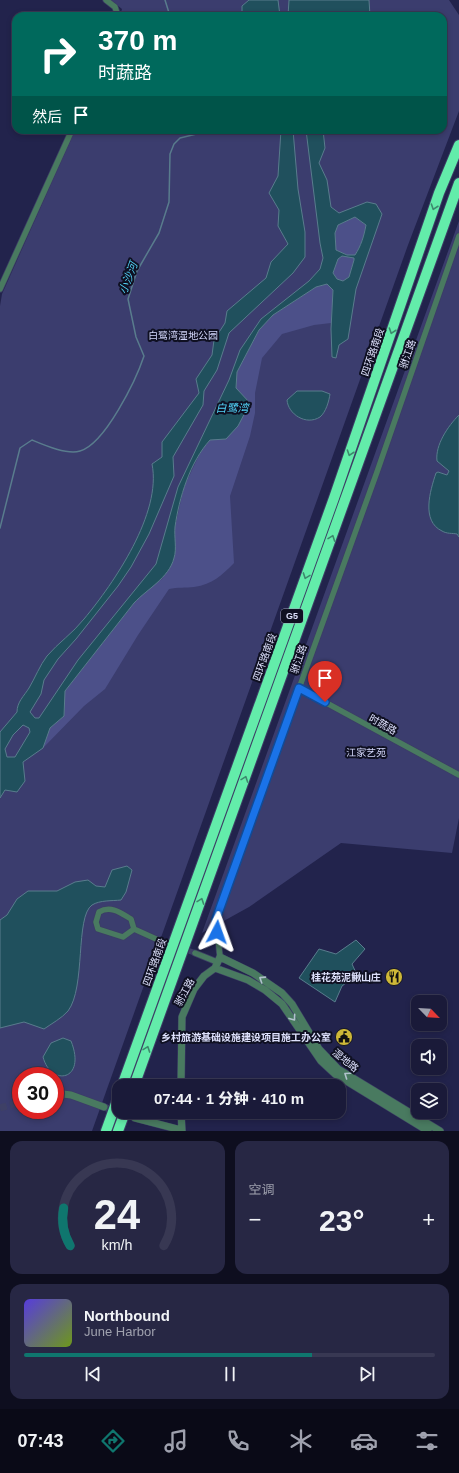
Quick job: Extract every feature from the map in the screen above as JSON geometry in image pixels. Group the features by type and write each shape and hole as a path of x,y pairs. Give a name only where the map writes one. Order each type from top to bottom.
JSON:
{"highway":[{"path":"439,192 459,136"},
{"name":"四环路南段","path":"125,1079 337,491 439,192 459,145"},
{"name":"G5","path":"137,1079 459,183"},
{"path":"106,1131 112,1115"}],"street":[{"path":"106,0 115,7 117,12"},
{"path":"0,289 70,134"},
{"name":"驸江路","path":"180,1079 182,1017 194,989 218,962 216,919 377,472 459,236"},
{"name":"时蔬路","path":"299,688 459,775"},
{"path":"104,909 115,910 132,919 134,930 123,937 98,929 96,922 99,912 104,909"},
{"path":"134,930 166,943"},
{"path":"195,953 218,962"},
{"name":"湿地路","path":"218,962 265,990 282,1004 320,1061 334,1074 428,1131"},
{"name":"湿地路","path":"218,962 253,972 282,993 292,1004 318,1048 338,1069 440,1131"},
{"path":"64,1095 104,1107"},
{"path":"139,1119 181,1131 180,1119"}],"green space":[{"name":"白鹭湾湿地公园","path":"111,0 449,0 459,15 459,111 408,245 92,1131 0,1131 0,306 2,294 73,134 447,134 447,12 121,12 122,9"},
{"name":"江家艺苑","path":"459,221 459,818 452,853 341,843 249,907 202,933"}],"shaded area":[{"path":"355,217 366,225 362,241 355,256 347,255 336,250 335,233 338,225"},
{"path":"342,256 354,258 349,277 343,281 337,279 333,273 338,259"},
{"path":"327,284 333,290 331,323 314,325 282,334 262,358 255,393 255,413 250,436 230,496 234,563 221,576 212,582 201,586 169,589 138,635 105,689 84,706 43,748 50,728 64,716 65,691 134,603 144,592 162,579 174,559 175,527 184,487 202,449 210,440 236,388 237,372 259,330 273,315 316,287"}],"water":[{"path":"249,0 278,0 280,12 242,12 242,6"},
{"path":"289,0 369,0 370,12 288,12"},
{"name":"白鹭湾","path":"281,134 293,134 298,189 305,232 305,257 293,273 229,333 217,370 204,391 203,405 173,457 174,476 149,534 131,567 118,586 76,639 58,659 44,680 41,694 30,712 35,718 39,718 78,660 156,564 178,487 229,380 240,350 261,319 309,281 320,269 323,258 306,134 323,134 325,148 319,163 327,180 331,207 339,213 367,202 376,204 382,214 356,289 348,339 339,345 336,358 332,357 331,329 333,290 327,284 316,287 273,315 259,330 237,372 236,388 250,403 238,426 226,439 210,440 191,470 179,504 175,527 175,551 171,565 163,577 134,603 65,691 64,716 50,728 43,748 23,762 25,781 17,792 5,790 0,798 0,732 17,712 19,702 29,688 47,656 84,619 109,586 121,567 143,525 150,504 153,483 152,464 162,457 162,442 199,393 196,379 212,355 214,340 225,323 227,311 266,278 271,262 288,244 278,226 279,210 269,193 278,176","holes":["355,217 366,225 361,244 355,255 347,255 336,250 335,233 338,225","342,256 354,258 349,277 343,281 337,279 333,273 338,259","23,725 29,728 30,732 15,757 7,757 5,749 13,735"]},
{"path":"297,391 322,391 330,394 326,409 320,417 309,420 294,414 288,405 287,400"},
{"path":"459,415 459,537 457,534 444,532 435,526 429,513 429,505 431,488 436,473 438,472 447,475 449,471 437,461 440,442"},
{"path":"127,866 132,870 126,892 121,900 95,903 87,912 82,937 77,986 74,1000 68,1011 44,1029 24,1022 0,1028 0,920 7,915 17,899 28,891 57,891 75,882 88,880 96,886 105,887 112,870"},
{"path":"356,940 365,949 352,964 357,975 342,986 335,1002 299,978 319,949 336,954"},
{"path":"63,1038 71,1041 75,1054 74,1065 71,1072 66,1075 64,1075 64,1067 47,1067 43,1057 51,1043"}],"waterway":[{"name":"小沙河","path":"165,0 169,12"},
{"name":"小沙河","path":"0,528 20,448 32,440 62,451 80,451 90,446 99,437 127,395 144,356 136,337 128,299 137,271 159,233 169,202 170,154 174,144 180,138 196,134"}],"tunnel":[{"path":"181,948 195,953"},
{"path":"0,1108 12,1105"},
{"path":"104,1107 112,1110"}],"place":[{"name":"桂花苑泥鳅山庄","path":"394,977"},
{"name":"乡村旅游基础设施建设项目施工办公室","path":"344,1037"}],"route":[{"path":"217,932 216,919 299,688 325,702"}]}
